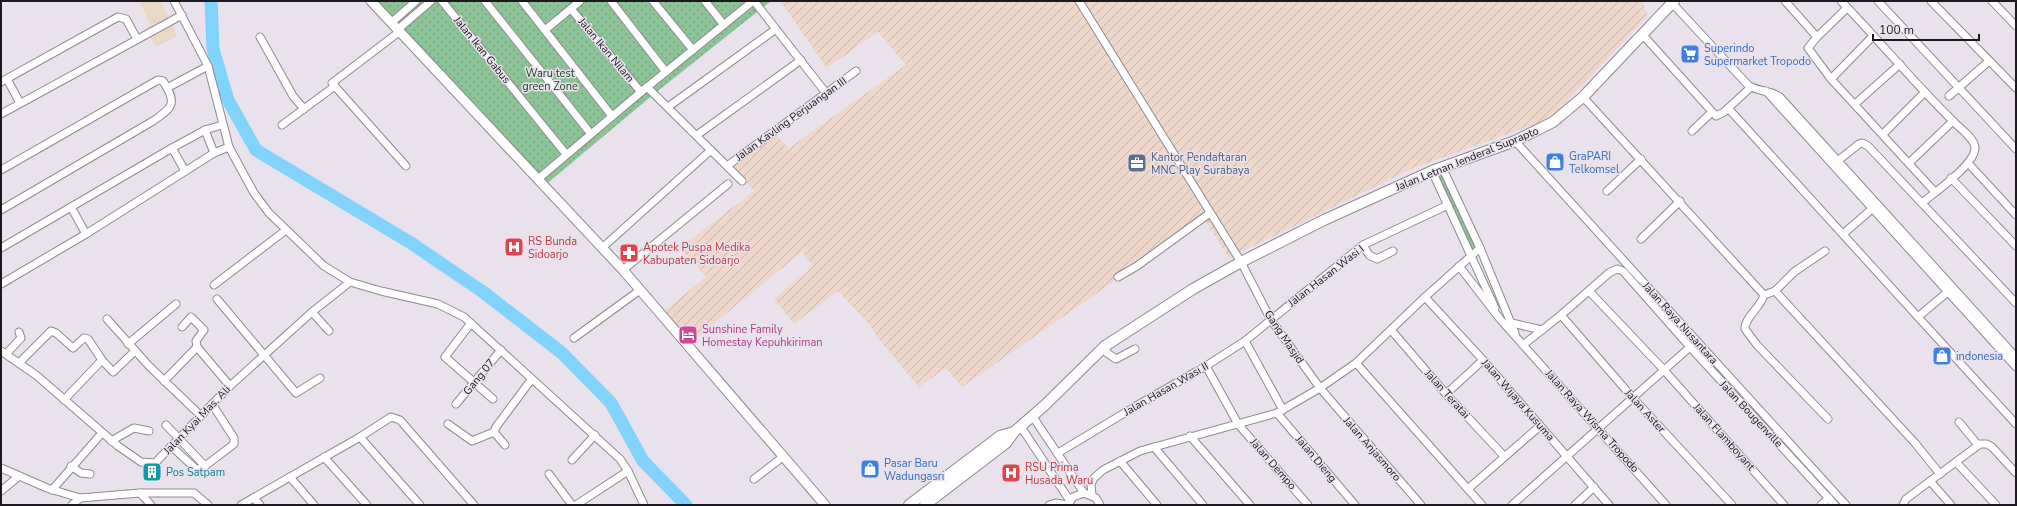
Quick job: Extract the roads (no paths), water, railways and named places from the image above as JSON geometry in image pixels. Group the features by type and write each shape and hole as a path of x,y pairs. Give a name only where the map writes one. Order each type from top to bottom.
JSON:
{"main road":[{"name":"Jalan Letnan Jenderal Suprapto","path":"1017,430 1033,417 1105,346 1193,289 1241,262 1324,220 1437,169 1515,142 1553,122 1583,97 1673,2"},
{"path":"909,505 1000,436 1017,430"},
{"path":"925,505 1006,443 1017,430"}],"street":[{"path":"174,1 204,67 213,128 221,150 283,233 324,266 350,282 380,291 444,306 471,323 531,380 595,435 620,459 628,471 644,505"},
{"path":"371,1 623,270 784,456 822,503"},
{"path":"391,22 416,1"},
{"path":"406,166 335,86 333,81 398,31 431,1"},
{"name":"Jalan Ikan Gabus","path":"442,1 566,154"},
{"path":"485,1 591,134"},
{"path":"522,1 612,116"},
{"path":"545,30 580,1"},
{"path":"611,1 666,72"},
{"path":"653,1 693,50"},
{"path":"705,1 724,25"},
{"path":"538,179 566,154 753,1 826,93"},
{"name":"Gang Masjid","path":"1079,1 1241,262 1270,320 1322,391"},
{"path":"1785,1 1817,37"},
{"path":"1841,1 1967,135 1974,145 1975,150 1968,163 1922,203"},
{"path":"1878,1 2016,149"},
{"path":"1931,1 2016,88"},
{"path":"1992,1 2016,26"},
{"path":"1673,2 1751,87 1772,92 1780,97 1838,160 2016,367"},
{"path":"1847,8 1817,37 1808,48 1831,79 1856,104 1935,192"},
{"name":"Jalan Ikan Nilam","path":"571,9 641,92"},
{"path":"1,114 170,20 180,16"},
{"path":"20,103 4,80 118,17 126,19 137,39"},
{"path":"668,107 776,29"},
{"path":"1642,34 1711,113 1719,116 1751,87"},
{"path":"1831,79 1874,36"},
{"path":"260,37 290,91 304,109"},
{"path":"697,135 801,60"},
{"path":"1949,96 1989,61"},
{"path":"1856,104 1900,64"},
{"path":"167,88 204,67"},
{"name":"Jalan Kavling Perjuangan III","path":"727,166 856,71"},
{"path":"1,170 158,80 163,81 167,88 172,103 168,110 152,121 1,210"},
{"path":"282,126 335,86"},
{"path":"647,87 697,135 739,179"},
{"path":"1766,91 1872,209 2016,357"},
{"path":"1883,134 1925,92"},
{"path":"1583,97 1680,201 1764,295"},
{"path":"1728,108 2016,424"},
{"path":"1692,131 1711,113"},
{"path":"1909,163 1953,121"},
{"path":"1,248 172,148 213,128"},
{"path":"213,128 221,150"},
{"name":"Jalan Raya Nusantara","path":"1515,142 1846,505"},
{"path":"1832,165 1859,144 1865,144 2016,303"},
{"path":"172,148 185,171"},
{"path":"1,284 86,234 221,150"},
{"path":"602,248 711,150"},
{"path":"1607,191 1641,159"},
{"path":"1968,163 2016,215"},
{"path":"1437,169 1448,205 1500,319"},
{"path":"1437,169 1480,248 1512,323 1516,338"},
{"path":"1951,178 2016,246"},
{"path":"623,270 728,184"},
{"path":"1641,239 1680,201"},
{"name":"Jalan Hasan Wasi I","path":"1270,320 1363,245 1448,205"},
{"path":"71,207 86,234"},
{"path":"1843,234 1872,209"},
{"path":"1118,277 1137,266 1210,213"},
{"path":"214,285 283,233"},
{"path":"1363,245 1369,255 1377,259 1392,251"},
{"path":"1100,505 1092,495 1091,484 1094,478 1120,461 1154,446 1238,424 1280,411 1322,391 1392,331 1425,298 1480,248"},
{"path":"1764,295 1775,291 1794,272 1825,251"},
{"path":"1459,266 1500,319"},
{"name":"Jalan Bougenville","path":"1589,291 1613,270 1619,270 1630,276 1690,347 1835,505"},
{"name":"Jalan Kyai Mas. Ali","path":"4,353 19,363 64,400 111,441 142,462 147,464 157,462 200,415 230,386 312,312 350,282"},
{"path":"574,338 640,290"},
{"path":"1918,317 1950,290"},
{"path":"1523,345 1589,291"},
{"name":"Jalan Flamboyant","path":"1589,291 1664,369 1784,505"},
{"path":"1775,291 1915,443 1940,474"},
{"path":"1764,295 1762,303 1747,321 1745,329 1757,345 1828,419"},
{"name":"Jalan Wijaya Kusuma","path":"1425,298 1483,360 1610,505"},
{"path":"217,299 265,354 296,393 320,378"},
{"path":"128,344 176,304"},
{"path":"312,312 329,331"},
{"name":"Jalan Aster","path":"1561,315 1632,397 1732,505"},
{"path":"182,327 191,317 204,330 196,341 197,347 230,386"},
{"path":"107,319 128,344 200,415"},
{"name":"Jalan Raya Wisma Tropodo","path":"1500,319 1600,429 1666,505"},
{"name":"Jalan Hasan Wasi II","path":"1058,453 1206,366 1245,341 1270,320"},
{"path":"471,323 445,357 493,399"},
{"path":"1512,323 1542,330"},
{"path":"19,363 51,331 56,333 73,348 86,337 102,360 113,372 135,351"},
{"name":"Jalan Teratai","path":"1392,331 1446,394 1504,456"},
{"path":"4,353 21,338 19,332"},
{"name":"Jalan Dieng","path":"1245,341 1280,411 1355,505"},
{"path":"1105,346 1107,353 1116,359 1135,349"},
{"path":"164,381 197,347"},
{"path":"1512,505 1600,429 1632,397 1690,347"},
{"name":"Gang 07","path":"456,404 501,350"},
{"path":"64,400 102,360"},
{"path":"1446,394 1483,360"},
{"path":"1356,363 1482,505"},
{"name":"Jalan Dempo","path":"1206,366 1238,424 1308,505"},
{"path":"448,424 472,441 494,432 502,417 531,380"},
{"name":"Jalan Anjasmoro","path":"1322,391 1421,505"},
{"path":"171,446 196,469 205,466 235,443 234,438 212,404"},
{"path":"1033,417 1084,493"},
{"path":"240,505 360,437 388,418 397,418 474,505"},
{"path":"1959,422 1978,445"},
{"path":"166,425 205,466"},
{"path":"1468,488 1540,426"},
{"path":"111,441 134,428 149,431"},
{"path":"1017,430 1068,504"},
{"path":"494,432 505,445"},
{"path":"47,488 63,476 102,433"},
{"path":"572,460 595,435"},
{"path":"1190,436 1250,505"},
{"path":"360,437 420,505"},
{"path":"1903,505 1906,499 1978,445 1987,444 1992,447 2016,473"},
{"path":"1154,446 1203,505"},
{"path":"754,479 784,456"},
{"path":"324,457 367,505"},
{"path":"1120,461 1157,505"},
{"path":"1956,462 1996,505"},
{"path":"71,466 81,473 90,474"},
{"path":"1,468 47,488 83,498 140,493 194,493 208,505"},
{"path":"576,505 628,471"},
{"path":"549,474 572,505"},
{"path":"1,491 19,476"},
{"path":"290,477 314,505"},
{"path":"1930,481 1951,505"},
{"path":"1575,505 1594,487"},
{"path":"140,493 151,505"},
{"path":"1068,504 1073,497 1084,493 1092,495"},
{"path":"72,505 83,498"},
{"path":"83,498 92,505"},
{"path":"254,498 260,505"},
{"path":"1821,505 1829,498"},
{"path":"1049,505 1056,503 1068,504"}],"waterway":[{"path":"211,1 213,49 228,100 256,150 411,243 483,292 562,353 611,403 643,461 686,505"}],"place":[{"name":"Superindo Supermarket Tropodo","path":"1690,54"},
{"name":"GraPARI Telkomsel","path":"1555,162"},
{"name":"Kantor Pendaftaran MNC Play Surabaya","path":"1137,163"},
{"name":"RS Bunda Sidoarjo","path":"514,247"},
{"name":"Apotek Puspa Medika Kabupaten Sidoarjo","path":"629,253"},
{"name":"Sunshine Family Homestay Kepuhkiriman","path":"688,335"},
{"name":"indonesia","path":"1942,356"},
{"name":"Pasar Baru Wadungasri","path":"870,469"},
{"name":"Pos Satpam","path":"152,472"},
{"name":"RSU Prima Husada Waru","path":"1011,473"}],"park label":[{"name":"Waru test green Zone","path":"550,79"}]}
